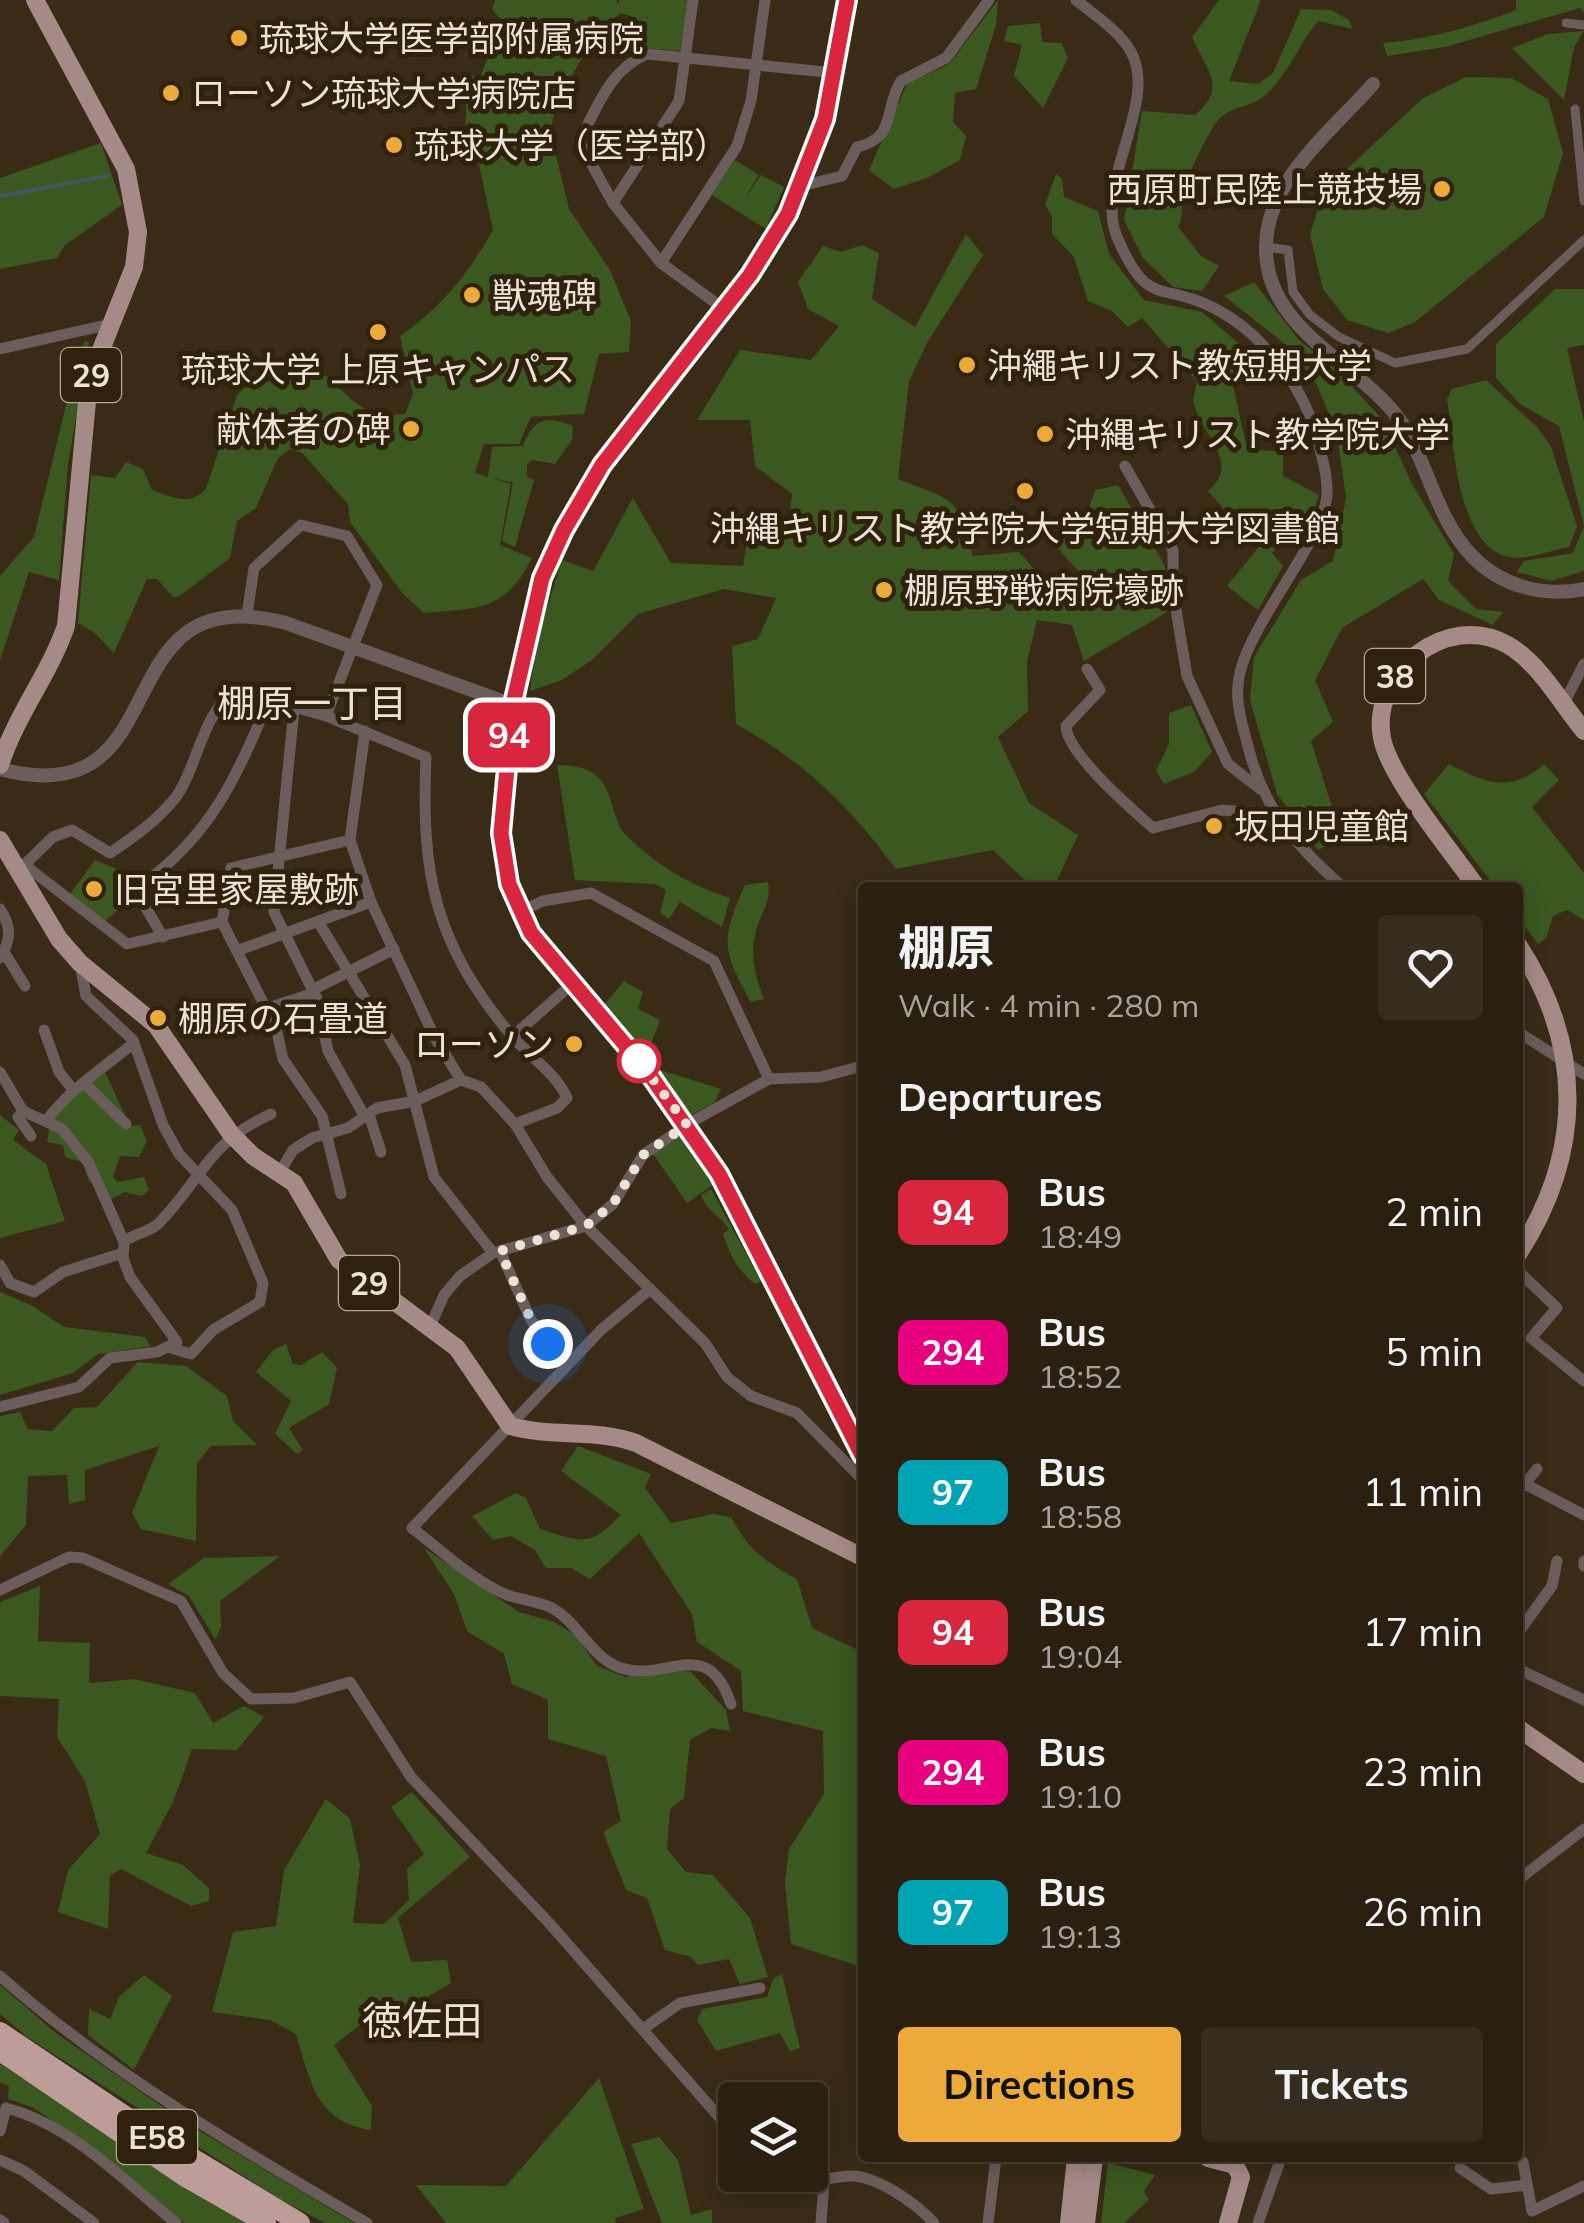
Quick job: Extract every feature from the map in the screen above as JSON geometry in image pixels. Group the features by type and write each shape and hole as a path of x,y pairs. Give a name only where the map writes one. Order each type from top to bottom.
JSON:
{"highway":[{"name":"E58","path":"0,2032 150,2132 300,2223"},
{"name":"E58","path":"0,2051 184,2176 266,2223"}],"main road":[{"name":"29","path":"0,767 19,714 53,658 66,626 87,390 134,267 138,232 131,186 104,124 35,0"},
{"path":"847,0 825,119 800,186 774,239 602,465 564,530 534,600 513,704 501,833 505,869 519,912 687,1125 719,1174 858,1447"},
{"name":"38","path":"1473,882 1385,750 1380,716 1385,693 1402,666 1433,644 1476,637 1507,644 1528,661 1584,731"},
{"name":"29","path":"0,840 23,868 59,939 80,963 156,1025 231,1134 253,1156 280,1170 294,1183 340,1260 430,1326 466,1358 510,1426"},
{"path":"1523,953 1546,988 1578,1069 1558,1178 1523,1244"},
{"path":"510,1426 540,1433 610,1434 636,1443 858,1554"},
{"path":"1523,1731 1584,1774"},
{"path":"1069,2223 1076,2162"},
{"path":"1086,2223 1094,2162"},
{"path":"1228,2223 1240,2162"}],"street":[{"path":"612,204 679,101 694,0"},
{"path":"660,263 737,146 758,64 765,0"},
{"path":"800,186 842,176 857,146 872,145 881,137 901,81 946,58 988,0"},
{"path":"1076,0 1122,40 1138,74 1111,213 1116,237 1144,284 1156,293 1210,306 1284,368 1315,432 1327,500 1257,630 1240,672 1238,706 1260,789 1280,826 1338,882"},
{"path":"1566,23 1584,25"},
{"path":"724,309 660,263 612,204 580,141 613,77 626,64 647,54 835,73"},
{"path":"1373,84 1283,186 1271,212 1266,246 1277,292 1300,329 1390,408 1471,556 1532,590 1584,589"},
{"path":"1575,109 1584,201"},
{"path":"1266,246 1288,250 1293,292 1310,314 1340,337 1395,364 1468,349 1584,240"},
{"path":"0,349 112,324"},
{"path":"1125,466 1173,550 1174,592 1186,676 1228,764 1260,789"},
{"path":"246,615 254,568 301,525 347,536 378,585 326,716"},
{"path":"0,767 52,778 100,760 124,731 147,678 177,641 212,621 246,615 286,623 513,704"},
{"path":"1562,706 1584,664"},
{"path":"1087,669 1100,690 1066,726 1066,734 1081,756 1154,828 1222,810 1274,814"},
{"path":"222,922 127,944 23,868 53,838 72,830 110,852 140,833 176,798 228,695 249,690 426,757 424,829 434,907 487,1003 567,1098 557,1108 515,1124"},
{"path":"163,937 139,896 141,884 197,837 225,799 269,699"},
{"path":"294,709 274,912 313,992 322,1036 367,1116 381,1152"},
{"path":"365,732 350,840 371,902 435,1038 461,1080 481,1087 515,1124 547,1177 586,1226 705,1343 727,1377 751,1396 797,1413 858,1473"},
{"path":"341,1194 329,1134 298,1074 283,1059 239,950 222,922 231,868 350,840"},
{"path":"519,912 543,901 591,893 714,961 769,1079"},
{"path":"239,950 371,902"},
{"path":"0,909 10,928 2,955 25,986"},
{"path":"319,923 405,1065 415,1101 414,1115 434,1177 496,1252 531,1320 564,1368"},
{"path":"265,1009 313,992 394,949"},
{"path":"0,1407 79,1386 110,1358 170,1348 191,1354 213,1330 260,1302 263,1283 232,1210 195,1174 162,1125 134,1043 116,1020 86,996 80,963"},
{"path":"512,1036 572,984"},
{"path":"44,1030 59,1072 126,1124"},
{"path":"1523,1035 1578,1069"},
{"path":"46,1122 134,1043"},
{"path":"430,1326 444,1295 460,1276 496,1252 586,1226 613,1204 643,1155 687,1125 769,1079 822,1077 858,1067"},
{"path":"0,1072 31,1136"},
{"path":"280,1170 293,1150 397,1102 415,1101 461,1080"},
{"path":"4,1112 62,1129 89,1162 124,1247 130,1277 177,1342 170,1348"},
{"path":"0,1264 10,1283 34,1292 63,1272 124,1247 160,1223 195,1174 231,1134 271,1114"},
{"path":"1523,1276 1556,1308 1531,1338 1584,1381"},
{"path":"650,1289 564,1368 412,1528 505,1594 552,1608 582,1632 605,1661 625,1670 692,1664 714,1672 724,1683 732,1704"},
{"path":"1523,1486 1538,1469"},
{"path":"1523,1489 1584,1514"},
{"path":"0,1590 69,1557 83,1558 182,1601 223,1673 251,1699 294,1698 350,1682 412,1776 718,2116"},
{"path":"1523,1627 1544,1602 1557,1561"},
{"path":"1523,1671 1584,1700"},
{"path":"1523,1876 1584,1829"},
{"path":"0,1976 57,2026 224,2140 368,2223"},
{"path":"642,2029 680,2003 760,1988"},
{"path":"0,2130 6,2108 32,2114 71,2138 176,2223"},
{"path":"0,2160 24,2171 94,2223"},
{"path":"988,2223 996,2162"},
{"path":"1258,2223 1280,2162"},
{"path":"1523,2162 1532,2211 1584,2186"},
{"path":"1460,2168 1492,2189 1527,2185"},
{"path":"828,2180 853,2175 903,2198 934,2223"},
{"path":"821,2223 823,2192"}],"green space":[{"path":"495,0 617,0 617,4 620,0 688,0 680,51 645,48 633,17 621,13 597,31 558,100 550,130 569,209 610,270 631,321 629,352 599,354 584,414 531,417 519,444 484,444 475,473 488,477 492,447 523,446 531,430 548,420 573,426 572,440 555,464 533,460 527,464 527,477 534,480 515,547 502,541 513,483 489,477 511,484 500,545 532,558 522,576 511,589 488,604 424,613 403,594 350,522 348,504 302,453 290,449 278,458 256,508 237,521 230,558 178,597 173,597 157,579 147,579 114,653 94,632 78,623 91,475 115,478 126,462 143,469 152,490 180,499 193,498 206,489 237,395 244,388 317,369 365,409 405,414 413,394 400,336 453,289 493,230 478,160 465,148 467,75 480,77 503,22 492,9"},
{"path":"998,0 996,25 976,89 955,93 953,122 966,136 960,160 927,178 894,189 869,170 907,84 949,64"},
{"path":"1219,0 1261,0 1229,81 1258,84 1273,73 1301,9 1331,10 1349,20 1353,29 1318,21 1272,88 1257,100 1230,111 1213,127 1187,182 1178,227 1201,256 1219,266 1202,291 1173,287 1143,258 1124,220 1142,111 1195,115 1211,96 1212,78 1192,37"},
{"path":"1516,0 1584,0 1584,12 1580,8 1445,47 1387,56 1383,43 1483,22 1516,10"},
{"path":"1040,23 1042,42 1062,43 1068,58 1043,108 1014,76 1022,45 1004,41 1008,26"},
{"path":"1584,31 1574,47 1564,100 1512,48 1548,34"},
{"name":"西原町民陸上競技場","path":"1466,77 1511,78 1548,99 1563,153 1544,217 1415,322 1388,333 1347,320 1323,289 1310,235 1318,209 1346,170 1423,98"},
{"path":"101,143 122,205 65,245 57,258 0,269 0,178"},
{"path":"735,160 759,175 743,201 761,175 784,187 766,229 712,195"},
{"path":"1056,174 1062,179 1064,197 1098,211 1109,254 1144,300 1202,312 1263,364 1232,381 1247,449 1283,452 1283,476 1319,495 1309,526 1285,537 1272,553 1283,566 1258,610 1227,586 1262,543 1238,525 1208,491 1217,481 1221,460 1194,405 1197,381 1142,318 1128,327 1112,311 1088,301 1074,257 1052,234 1052,216 1045,205"},
{"path":"966,234 983,255 927,343 909,381 898,479 951,502 962,521 973,556 1019,552 1055,593 1081,574 1054,544 1085,519 1095,490 1118,485 1165,566 1167,612 1084,661 1072,625 1037,620 1027,662 1028,711 998,737 1029,803 1078,835 1056,882 1027,882 993,850 896,869 825,787 784,754 736,724 732,646 758,639 776,598 724,589 638,614 592,660 562,680 530,691 537,640 562,560 593,571 633,498 671,563 743,566 750,523 788,530 792,494 755,466 750,420 697,420 740,350 811,360 839,326 808,309 798,282 823,246 841,252 862,245 879,253 872,299 915,327"},
{"path":"1254,282 1299,340 1338,371 1382,419 1412,484 1454,554 1448,581 1476,609 1503,612 1493,625 1439,600 1423,579 1342,628 1315,680 1333,722 1311,741 1333,810 1322,818 1333,843 1318,850 1277,794 1250,700 1254,657 1301,580 1333,561 1346,498 1337,435 1317,385 1290,348 1224,296"},
{"path":"1555,289 1584,289 1584,345 1567,348 1584,422 1584,526 1559,426 1520,404 1496,378 1496,344"},
{"path":"85,341 89,342 68,464 59,580 29,572 0,660 0,576 34,537 68,397 63,380"},
{"path":"1486,380 1538,428 1551,447 1577,526 1569,547 1508,557 1491,548 1468,513 1447,399 1452,389"},
{"path":"1584,526 1584,571 1551,581 1517,572 1524,561 1573,553"},
{"path":"1191,705 1212,752 1194,772 1164,784 1156,771 1169,744 1169,713"},
{"path":"1449,764 1486,780 1509,782 1544,764 1559,780 1532,807 1584,873 1584,920 1567,910 1553,916 1546,938 1538,944 1523,924 1523,882 1491,882 1424,794"},
{"path":"557,765 578,767 602,781 620,826 651,857 688,881 730,898 722,927 680,902 669,919 660,913 666,890 655,884 575,880"},
{"path":"95,860 119,870 133,897 105,921 70,894"},
{"path":"768,882 768,897 753,951 764,999 751,1002 734,970 728,933 745,885"},
{"path":"624,981 643,992 638,1009 660,1020 647,1054 604,1005"},
{"path":"654,1068 721,1089 715,1102 691,1115"},
{"path":"104,1070 130,1126 140,1125 147,1141 139,1157 120,1156 113,1177 118,1182 144,1177 149,1190 141,1196 125,1192 111,1199 89,1181 82,1162 65,1157 63,1145 47,1142 51,1119"},
{"path":"0,1115 19,1130 13,1140 46,1164 65,1221 0,1238"},
{"path":"682,1135 713,1185 687,1203 653,1154"},
{"path":"711,1189 761,1281 755,1284 731,1256 723,1234 729,1229 701,1195"},
{"path":"0,1292 31,1305 64,1327 145,1337 151,1346 98,1354 73,1373 0,1395"},
{"path":"286,1344 293,1364 301,1365 322,1352 337,1368 329,1404 289,1428 303,1450 297,1454 275,1434 291,1401 256,1372 273,1350"},
{"path":"138,1362 186,1366 227,1396 233,1421 257,1445 211,1446 197,1463 196,1541 141,1529 132,1513 159,1446 85,1470 85,1500 69,1504 67,1475 28,1476 26,1525 0,1556 0,1416 20,1412 28,1429 52,1431 74,1408 97,1407"},
{"path":"578,1446 651,1474 645,1488 671,1523 713,1514 731,1517 758,1554 797,1579 812,1628 858,1650 858,1966 791,1944 785,1883 789,1849 824,1794 823,1731 743,1711 741,1671 697,1642 692,1614 639,1533 590,1579 571,1568 546,1568 535,1550 511,1536 493,1540 472,1516 516,1493 526,1498 540,1529 584,1539 601,1533 621,1515 561,1471"},
{"path":"424,1548 519,1612 554,1622 575,1635 597,1666 626,1677 668,1667 690,1671 726,1710 730,1731 711,1728 690,1740 684,1798 670,1809 667,1849 686,1872 713,1875 750,1918 768,1977 740,1984 729,1959 698,1965 691,1957 665,1950 647,1898 626,1890 603,1832 621,1821 606,1756 548,1739 548,1700 512,1684 504,1654 467,1631 454,1594"},
{"path":"280,1556 220,1601 221,1627 215,1639 189,1596 168,1584 204,1558"},
{"path":"40,1586 38,1641 90,1643 89,1683 134,1679 195,1693 213,1723 244,1706 264,1717 237,1750 192,1749 174,1800 146,1853 183,1865 209,1888 209,1901 191,1906 121,1869 110,1876 108,1929 58,1912 68,1870 100,1834 85,1781 57,1737 59,1699 0,1696 0,1602"},
{"path":"412,1792 470,1857 398,1918 411,1962 447,1960 451,1983 412,2006 385,2006 334,2045 372,2106 371,2130 352,2125 326,2108 311,2082 296,2034 270,2020 212,2012 233,1932 276,1926 284,1870 326,1799 350,1819 360,1865 353,1923 384,1924 409,1900 407,1869 424,1854 391,1807"},
{"path":"782,1974 800,2048 790,2051 780,2033 716,2051 697,2020 702,2009 767,1997 773,1979"},
{"path":"144,1975 172,1996 134,2070 88,2035 89,2009 110,2019 119,1997"},
{"path":"0,1985 56,2033 180,2119 354,2223 325,2223 281,2200 27,2037 0,2014"},
{"path":"0,2064 248,2223 184,2223 87,2143 32,2107 8,2099 9,2086 0,2082"},
{"path":"599,2078 644,2209 615,2218 616,2223 446,2223 416,2185 506,2186"},
{"path":"659,2137 678,2160 691,2215 712,2209 712,2223 662,2223 631,2144"},
{"path":"1108,2163 1155,2175 1144,2191 1149,2200 1124,2223 1101,2223"}],"waterway":[{"path":"0,196 107,176"}],"bus line":[{"name":"94","path":"847,0 842,46 825,119 788,214 750,275 602,465 564,530 542,578 513,704 501,833 509,884 531,933 648,1072 719,1174 858,1447"}],"place":[{"name":"琉球大学医学部附属病院","path":"239,38"},
{"name":"ローソン琉球大学病院店","path":"171,93"},
{"name":"琉球大学（医学部）","path":"394,145"},
{"name":"西原町民陸上競技場","path":"1442,189"},
{"name":"獣魂碑","path":"472,295"},
{"name":"琉球大学 上原キャンパス","path":"378,332"},
{"name":"沖繩キリスト教短期大学","path":"967,365"},
{"name":"献体者の碑","path":"411,429"},
{"name":"沖縄キリスト教学院大学","path":"1045,434"},
{"name":"沖縄キリスト教学院大学短期大学図書館","path":"1025,491"},
{"name":"棚原野戦病院壕跡","path":"884,590"},
{"name":"坂田児童館","path":"1214,826"},
{"name":"旧宮里家屋敷跡","path":"94,889"},
{"name":"棚原の石畳道","path":"158,1018"},
{"name":"ローソン","path":"574,1044"}],"district":[{"name":"棚原一丁目","path":"312,703"},
{"name":"徳佐田","path":"422,2020"}],"route":[{"path":"548,1344 531,1320 500,1251 586,1226 613,1204 643,1155 687,1125 634,1054 639,1061"}]}
